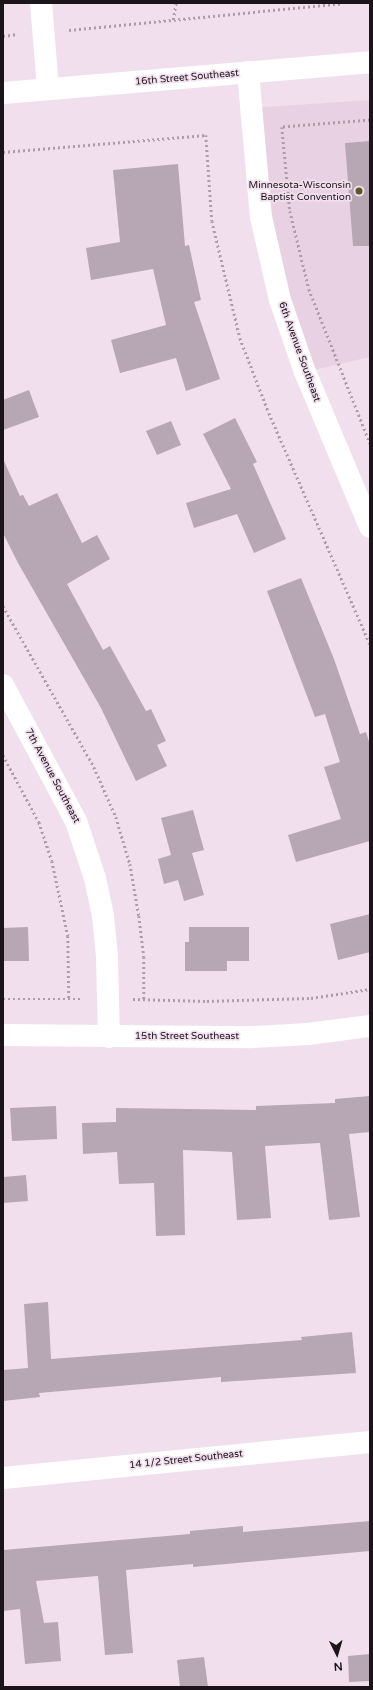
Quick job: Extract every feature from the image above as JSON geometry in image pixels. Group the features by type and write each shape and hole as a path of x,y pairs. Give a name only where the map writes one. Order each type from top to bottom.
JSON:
{"street":[{"path":"41,3 48,90"},
{"name":"16th Street Southeast","path":"3,93 370,62"},
{"name":"6th Avenue Southeast","path":"248,72 261,218 280,300 305,372 370,527"},
{"name":"7th Avenue Southeast","path":"3,685 76,821 95,878 103,916 107,957 109,1037"},
{"name":"15th Street Southeast","path":"3,1035 252,1037 308,1034 370,1026"},
{"name":"14 1/2 Street Southeast","path":"3,1478 370,1442"}],"path":[{"path":"173,20 176,3"},
{"path":"43,32 173,20 318,4 343,3"},
{"path":"370,120 282,127 290,211 309,289 370,443"},
{"path":"3,152 206,135 212,221 240,338 269,413 370,644"},
{"path":"3,755 39,822 52,861 68,936 70,998 3,999"},
{"path":"144,999 207,1001 311,998 370,989"}],"shaded area":[{"path":"370,100 370,357 305,372 289,331 251,108"}],"building":[{"name":"Minnesota-Wisconsin Baptist Convention","path":"370,141 370,246 353,246 345,143"},
{"path":"178,164 185,246 189,245 201,300 194,302 220,379 186,391 176,358 120,373 111,340 166,325 153,269 91,280 86,248 120,242 113,170"},
{"path":"29,390 39,417 3,430 3,400"},
{"path":"235,418 257,462 253,464 286,539 254,553 237,514 194,528 186,503 231,489 203,434"},
{"path":"171,421 181,445 157,455 146,431"},
{"path":"3,459 20,496 23,495 29,506 57,493 82,543 97,535 110,559 67,584 103,650 110,646 146,711 151,709 166,741 157,745 167,766 136,781 101,708 18,563 3,533"},
{"path":"301,578 334,659 360,734 366,732 370,745 370,841 296,862 288,835 341,819 324,767 340,762 325,714 315,717 267,591"},
{"path":"193,810 204,850 192,853 204,895 184,901 178,880 164,884 158,859 171,855 161,818"},
{"path":"370,914 370,952 338,960 330,924"},
{"path":"28,927 29,961 3,961 3,928"},
{"path":"189,927 249,927 249,961 227,961 227,971 185,971 185,942 189,942"},
{"path":"370,1096 370,1132 349,1134 360,1217 329,1220 320,1143 265,1146 271,1218 237,1220 232,1152 183,1150 185,1235 156,1236 154,1183 119,1184 117,1152 83,1154 82,1123 116,1122 116,1108 256,1110 256,1106 335,1103 335,1099"},
{"path":"56,1106 57,1139 12,1141 10,1108"},
{"path":"26,1175 28,1201 3,1203 3,1177"},
{"path":"48,1302 51,1359 302,1340 301,1337 352,1332 356,1373 221,1382 221,1377 39,1393 40,1397 3,1401 3,1370 28,1368 24,1304"},
{"path":"370,1521 370,1551 193,1567 193,1564 126,1570 133,1653 105,1655 98,1576 36,1581 44,1623 58,1622 61,1661 25,1664 20,1609 3,1611 3,1550 190,1534 190,1531 243,1526 243,1532"},
{"path":"370,1654 370,1681 349,1682 348,1656"},
{"path":"204,1657 208,1687 180,1687 177,1660"}],"place":[{"name":"Minnesota-Wisconsin Baptist Convention","path":"359,191"}]}
